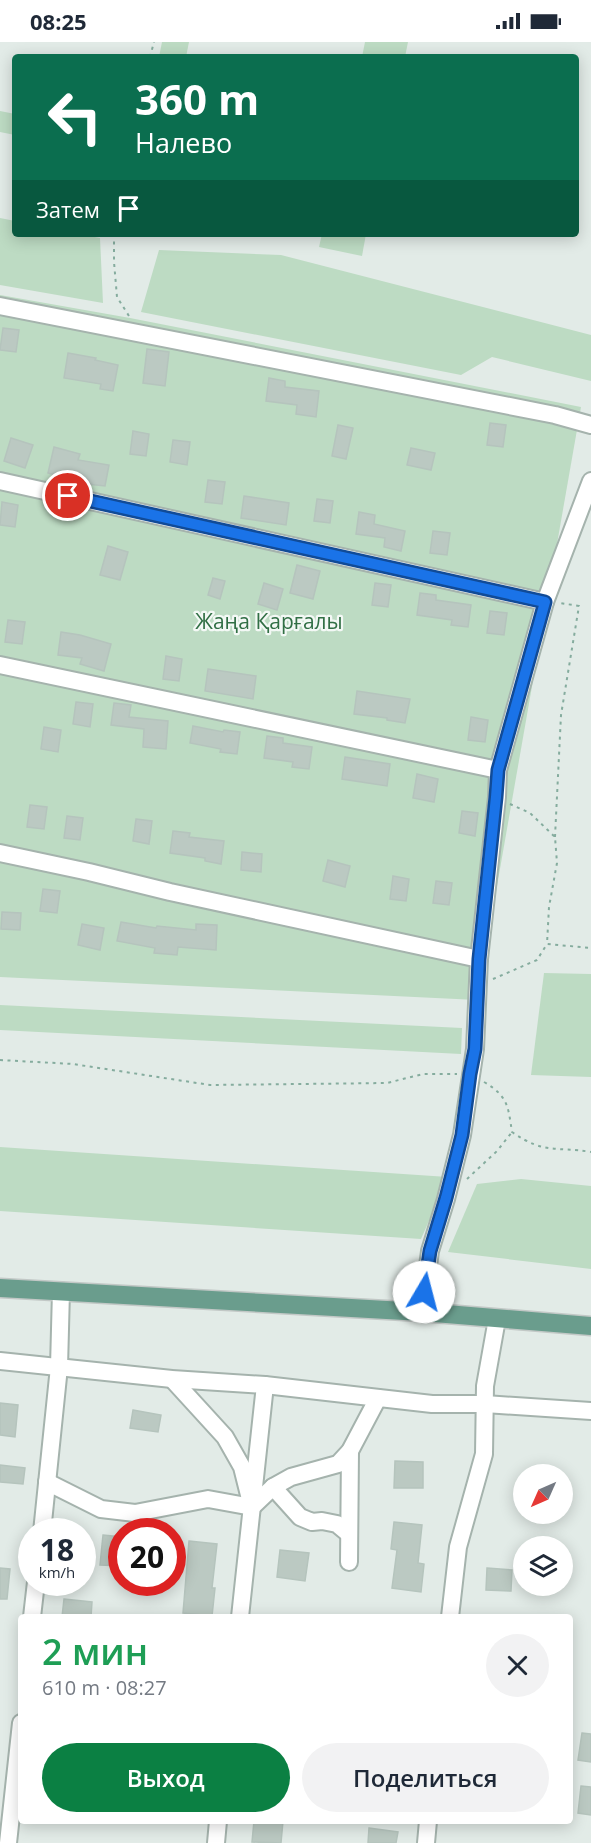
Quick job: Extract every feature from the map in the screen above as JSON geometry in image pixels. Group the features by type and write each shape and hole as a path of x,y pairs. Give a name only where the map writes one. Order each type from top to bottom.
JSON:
{"main road":[{"path":"0,1288 422,1312 591,1326"}],"street":[{"path":"0,306 555,415 591,425"},
{"path":"0,481 545,602"},
{"path":"422,1312 430,1251 462,1135 475,1049 479,959 498,770 545,602 591,481"},
{"path":"0,665 498,770"},
{"path":"0,853 479,959"},
{"path":"43,1518 59,1367 61,1291"},
{"path":"450,1614 458,1547 484,1454 485,1386 497,1318"},
{"path":"0,1360 172,1379 265,1385 432,1404 485,1404 591,1411"},
{"path":"172,1379 225,1437 242,1467 252,1507"},
{"path":"240,1614 265,1385"},
{"path":"252,1507 273,1487 291,1477 338,1464 350,1451 378,1398"},
{"path":"349,1562 350,1451"},
{"path":"47,1482 101,1509 135,1513 208,1499 252,1507"},
{"path":"273,1487 300,1517 312,1522 337,1524 349,1534"},
{"path":"32,1614 34,1596"},
{"path":"8,1843 18,1751"},
{"path":"216,1843 218,1824"},
{"path":"426,1843 428,1824"}],"path":[{"path":"114,237 117,297 130,318 133,333"},
{"path":"479,982 496,978 537,960 547,944 549,907 557,863 555,837 561,715 579,606 545,602"},
{"path":"496,797 530,813 555,837"},
{"path":"547,944 591,948"},
{"path":"0,1060 73,1064 210,1085 387,1083 423,1074 470,1074 498,1090 508,1103 513,1132 525,1141 544,1149 591,1152"},
{"path":"446,1198 497,1151 513,1132"}],"green space":[{"path":"162,42 189,42 187,54 160,54"},
{"path":"365,42 408,42 406,54 363,54"},
{"path":"0,111 12,113 12,134 0,132"},
{"path":"0,218 12,220 12,237 100,238 103,303 0,285"},
{"path":"321,237 365,237 362,256 319,247"},
{"path":"159,250 281,255 591,335 591,381 492,357 461,375 141,312"},
{"name":"Жаңа Қарғалы","path":"0,295 130,318 581,407 477,1000 0,977"},
{"path":"544,973 591,974 591,1077 531,1075"},
{"path":"0,1005 462,1028 461,1054 0,1030"},
{"path":"0,1147 448,1177 421,1239 0,1211"},
{"path":"521,1179 591,1186 591,1269 448,1252 477,1184"}],"building":[{"path":"3,328 19,330 16,352 0,350"},
{"path":"147,349 169,352 165,386 143,383"},
{"path":"68,353 118,365 113,391 100,389 101,384 64,378"},
{"path":"269,378 285,381 285,387 319,391 316,417 296,414 297,405 266,401"},
{"path":"490,423 506,425 503,447 487,445"},
{"path":"338,425 353,428 346,459 332,456"},
{"path":"133,431 149,434 146,456 130,454"},
{"path":"11,438 33,445 25,468 4,461"},
{"path":"173,440 190,442 187,465 170,462"},
{"path":"54,447 80,454 78,460 109,465 105,486 87,484 48,473"},
{"path":"411,448 435,453 431,470 407,465"},
{"path":"208,480 225,482 222,504 205,502"},
{"path":"244,496 289,503 286,525 241,518"},
{"path":"317,499 333,501 330,523 314,521"},
{"path":"2,502 18,505 15,527 0,525"},
{"path":"359,512 375,515 374,524 405,531 401,551 384,547 385,538 356,534"},
{"path":"433,531 450,533 447,555 430,553"},
{"path":"108,546 128,552 120,580 100,575"},
{"path":"297,565 320,571 313,599 290,593"},
{"path":"213,578 225,581 220,599 208,595"},
{"path":"264,583 283,589 277,610 258,604"},
{"path":"375,583 391,585 388,607 372,605"},
{"path":"420,593 436,595 436,600 471,605 468,627 451,625 452,620 417,615"},
{"path":"490,611 507,613 504,635 487,633"},
{"path":"8,620 25,622 22,644 5,642"},
{"path":"61,632 111,644 104,671 80,664 82,658 58,655"},
{"path":"166,656 182,659 179,681 163,679"},
{"path":"208,669 256,676 253,699 205,691"},
{"path":"357,691 410,699 405,723 354,714"},
{"path":"76,702 93,704 90,727 73,724"},
{"path":"114,703 131,705 129,717 168,721 166,749 143,747 144,729 111,725"},
{"path":"471,717 488,720 485,742 468,740"},
{"path":"193,726 223,732 224,730 240,732 237,754 220,752 221,749 190,743"},
{"path":"44,727 61,730 58,752 41,749"},
{"path":"267,736 283,738 283,743 312,747 309,769 292,767 293,762 264,758"},
{"path":"345,757 390,764 387,786 342,779"},
{"path":"417,774 438,779 434,802 413,798"},
{"path":"30,805 47,807 44,829 27,827"},
{"path":"462,811 478,813 475,836 459,833"},
{"path":"67,816 83,818 80,840 64,838"},
{"path":"136,819 152,821 149,844 133,841"},
{"path":"173,831 190,833 189,837 224,841 221,864 205,861 205,858 170,853"},
{"path":"242,852 262,854 261,872 241,870"},
{"path":"328,860 350,866 345,887 323,881"},
{"path":"393,876 409,879 406,901 390,899"},
{"path":"436,881 452,883 449,905 433,903"},
{"path":"43,889 60,891 57,913 40,911"},
{"path":"2,912 21,913 20,930 1,929"},
{"path":"121,922 156,928 157,926 196,930 196,924 217,925 216,950 178,947 177,955 154,953 155,948 117,941"},
{"path":"82,924 104,928 100,950 78,945"},
{"path":"0,1403 18,1405 15,1437 0,1435"},
{"path":"133,1410 161,1415 158,1432 130,1428"},
{"path":"395,1461 423,1462 423,1488 394,1488"},
{"path":"0,1465 25,1468 23,1484 0,1482"},
{"path":"394,1522 422,1525 418,1563 424,1564 421,1592 392,1588 397,1550 391,1549"},
{"path":"103,1535 108,1536 108,1565 100,1565"},
{"path":"189,1541 217,1544 212,1588 215,1588 212,1614 183,1613"},
{"path":"280,1550 309,1553 305,1581 277,1577"},
{"path":"0,1568 10,1569 7,1599 0,1599"},
{"path":"487,1568 512,1570 511,1591 486,1590"},
{"path":"64,1599 92,1602 91,1614 62,1614"},
{"path":"582,1733 591,1734 591,1762 578,1760"},
{"path":"581,1786 591,1787 591,1815 578,1813"},
{"path":"254,1824 283,1824 281,1843 252,1842"},
{"path":"369,1828 398,1832 396,1843 368,1843"}],"route":[{"path":"68,496 545,602 498,770 479,959 475,1049 465,1101 462,1135 430,1251 424,1292"}]}
